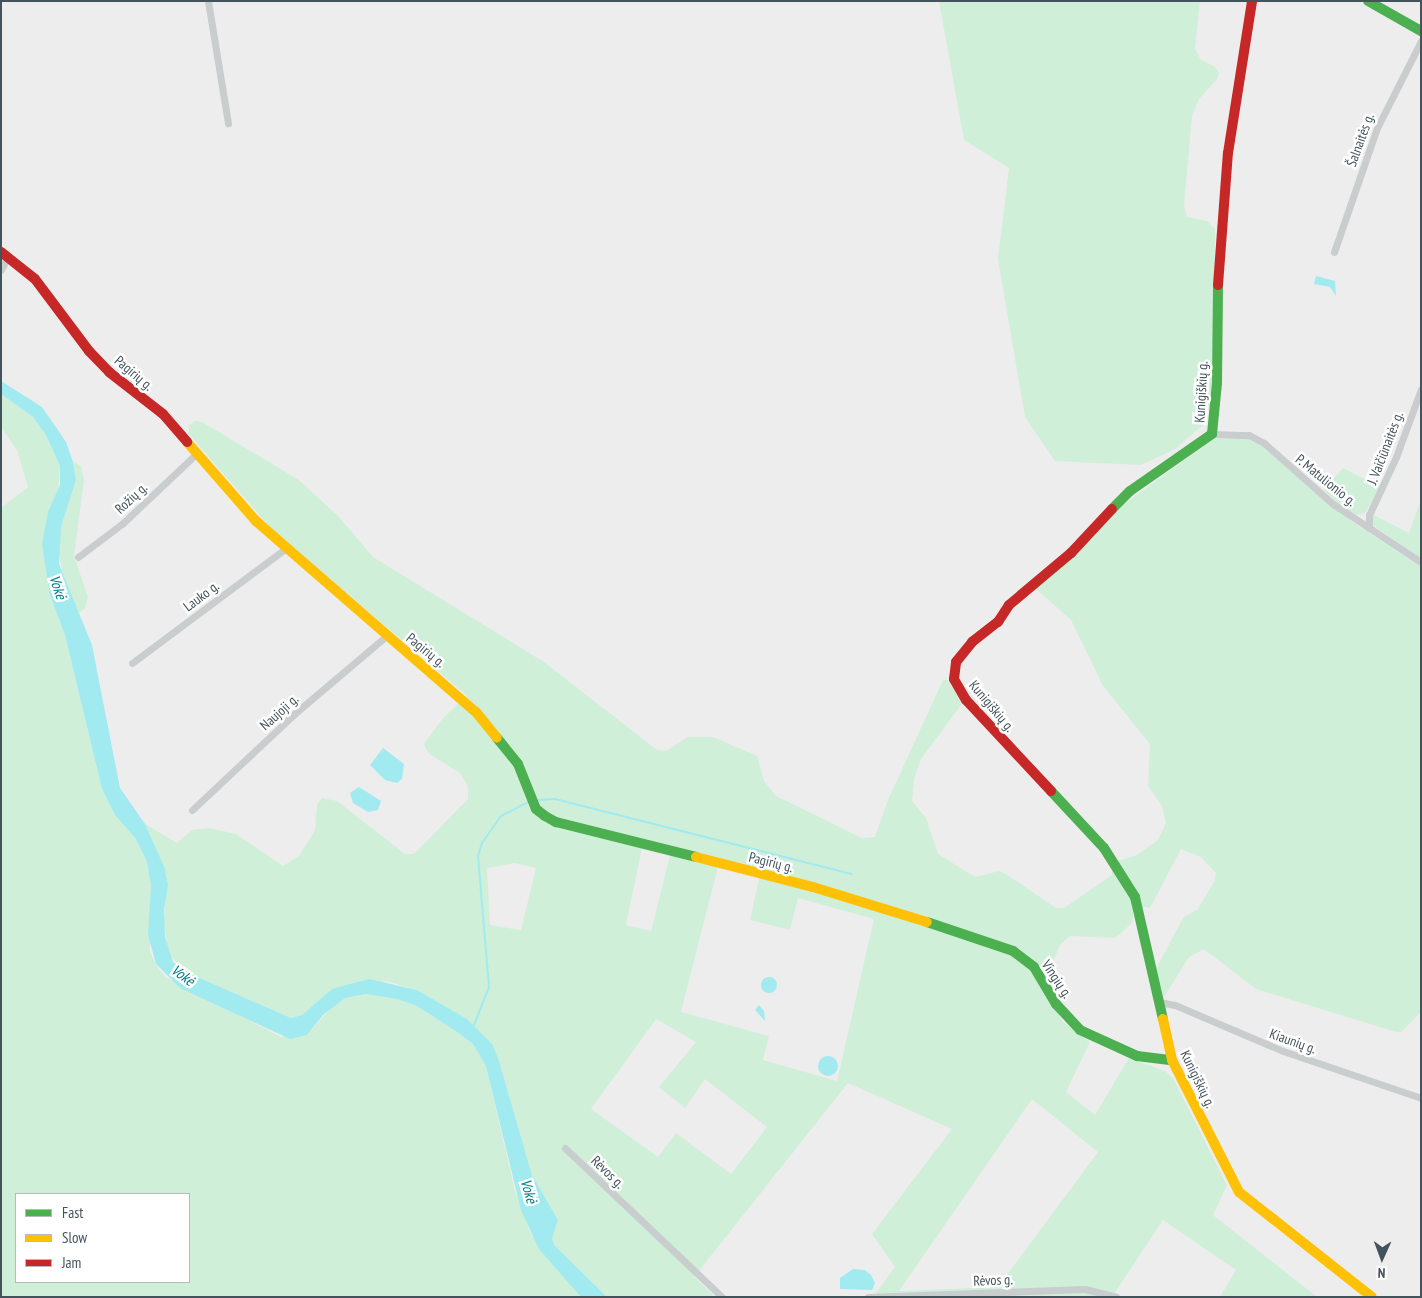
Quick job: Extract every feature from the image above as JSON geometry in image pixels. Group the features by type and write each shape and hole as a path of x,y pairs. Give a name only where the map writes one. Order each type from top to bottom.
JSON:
{"street":[{"path":"208,1 228,122"},
{"name":"Kunigiškių g.","path":"1252,1 1235,107 1218,253 1217,383 1212,434 1130,490 1071,553 1009,606 998,622 962,652 954,672 954,679 966,700 1104,848 1136,897 1172,1060 1239,1192 1372,1297"},
{"path":"1368,1 1421,31"},
{"name":"Šalnaitės g.","path":"1334,252 1377,128 1421,41"},
{"path":"1,270 4,255"},
{"name":"Pagirių g.","path":"4,255 35,279 89,351 109,372 163,414 256,521 285,549 476,712 518,764 536,809 545,816 914,916"},
{"name":"J. Vaičiūnaitės g.","path":"1369,528 1369,515 1396,457 1421,389"},
{"name":"P. Matulionio g.","path":"1212,434 1241,434 1264,443 1353,518 1421,562"},
{"name":"Rožių g.","path":"78,557 123,523 198,452"},
{"path":"1353,518 1369,515"},
{"name":"Lauko g.","path":"132,662 285,549"},
{"name":"Naujoji g.","path":"192,810 294,715 386,636"},
{"name":"Vingių g.","path":"914,916 1013,951 1034,967 1066,1018 1095,1039 1137,1056 1172,1060"},
{"name":"Kiaunių g.","path":"1159,1002 1182,1008 1283,1051 1421,1098"},
{"name":"Rėvos g.","path":"564,1148 722,1297"},
{"name":"Rėvos g.","path":"868,1297 1085,1289 1116,1297"}],"green space":[{"path":"939,1 1200,1 1195,49 1201,60 1214,66 1219,73 1217,79 1199,99 1192,116 1184,206 1187,217 1207,221 1215,229 1214,385 1203,425 1175,449 1141,465 1055,461 1025,417 998,259 1009,168 964,140"},
{"path":"1,394 33,417 46,435 60,466 50,595 65,635 102,789 115,815 136,839 147,862 151,886 150,952 156,965 165,977 281,1037 307,1035 333,1006 345,998 366,994 397,999 417,1006 473,1044 486,1066 515,1191 531,1234 581,1297 1,1297 1,508 28,487 17,450 1,427"},
{"path":"195,421 202,422 299,480 338,516 373,557 544,662 657,750 666,751 688,737 713,737 757,756 764,781 776,796 862,838 875,837 888,800 943,680 947,680 962,700 961,705 921,759 914,779 912,801 926,818 938,854 975,877 999,871 1006,874 1056,908 1064,908 1112,875 1112,867 1118,861 1137,855 1158,840 1166,823 1162,806 1148,786 1150,744 1103,686 1071,620 1035,588 1123,505 1213,439 1246,438 1266,448 1352,522 1421,566 1421,1012 1401,1032 1396,1032 1256,989 1204,949 1189,957 1164,997 1156,969 1183,918 1198,909 1215,880 1216,873 1201,857 1181,849 1150,908 1134,905 1132,923 1115,938 1070,936 1060,945 1042,988 1063,1022 1090,1042 1066,1092 1095,1115 1129,1058 1165,1071 1173,1078 1227,1185 1213,1215 1317,1297 1220,1297 1236,1270 1163,1220 1112,1297 873,1297 895,1267 872,1234 952,1129 848,1083 694,1277 715,1297 607,1297 555,1246 552,1239 558,1220 532,1175 499,1061 467,1019 417,990 386,981 332,989 302,1015 291,1018 184,971 168,952 164,921 167,876 145,824 177,843 192,830 209,828 236,834 283,866 299,856 315,830 317,805 322,798 337,801 405,854 414,854 468,799 468,786 460,773 428,753 424,744 443,718 467,696 269,526 188,433 189,425","holes":["642,848 670,855 651,931 626,925","720,859 761,870 750,920 790,930 798,898 874,919 837,1081 763,1060 769,1036 681,1012","515,863 536,868 521,930 490,925 487,868","656,1019 696,1042 659,1087 685,1108 705,1079 767,1127 731,1174 676,1133 658,1157 591,1109","1032,1099 1098,1152 998,1287 899,1291"]},
{"path":"73,462 81,466 84,480 74,556 88,597 85,608 79,613 64,581 58,548 61,527 76,480"},
{"path":"1343,468 1380,487 1365,513 1356,515 1348,512 1324,490"},
{"path":"1421,499 1421,559 1371,524 1372,514 1409,533"}],"water":[{"path":"1316,276 1335,281 1336,296 1330,287 1314,284"},
{"name":"Vokė","path":"1,381 42,407 66,442 73,462 76,480 61,527 59,564 92,645 120,788 145,824 165,869 168,885 164,910 165,937 173,962 184,971 291,1018 302,1015 332,989 369,979 417,990 467,1019 492,1044 499,1061 532,1175 558,1220 552,1239 555,1246 607,1297 581,1297 539,1249 521,1210 486,1066 473,1044 460,1034 417,1006 397,999 366,994 345,998 323,1015 307,1035 290,1039 180,988 156,964 148,935 151,886 147,862 136,839 115,815 102,789 65,635 50,595 42,544 48,512 60,485 60,466 46,435 33,417 1,394"},
{"path":"383,748 404,764 402,779 397,783 385,780 370,765"},
{"path":"359,787 381,801 378,810 368,812 353,803 350,793"},
{"path":"766,977 772,977 777,982 775,991 766,993 761,988 761,982"},
{"path":"759,1005 764,1011 765,1021 755,1010"},
{"path":"828,1056 835,1059 838,1066 835,1073 828,1076 821,1073 818,1066 821,1059"},
{"path":"853,1269 865,1270 871,1275 875,1283 872,1290 840,1289 840,1278"}],"waterway":[{"path":"538,800 555,799 852,874"},
{"path":"474,1025 489,987 478,856 482,843 501,816 527,803"}],"traffic: fast":[{"path":"1368,1 1421,31"},
{"path":"1112,509 1130,491 1212,434 1217,383 1218,285"},
{"path":"497,738 518,764 536,809 545,816 556,822 696,857"},
{"path":"1051,791 1104,848 1135,897 1163,1019"},
{"path":"927,922 1013,951 1034,967 1056,1004 1080,1030 1137,1056 1172,1060"}],"traffic: slow":[{"path":"187,442 256,521 476,712 497,738"},
{"path":"696,857 813,887 927,922"},
{"path":"1163,1019 1172,1060 1239,1192 1372,1297"}],"traffic: jam":[{"path":"1218,285 1228,153 1252,1"},
{"path":"1,252 35,279 89,351 109,372 163,414 187,442"},
{"path":"1051,791 966,700 954,679 956,662 972,642 998,622 1009,605 1071,553 1112,509"}]}
